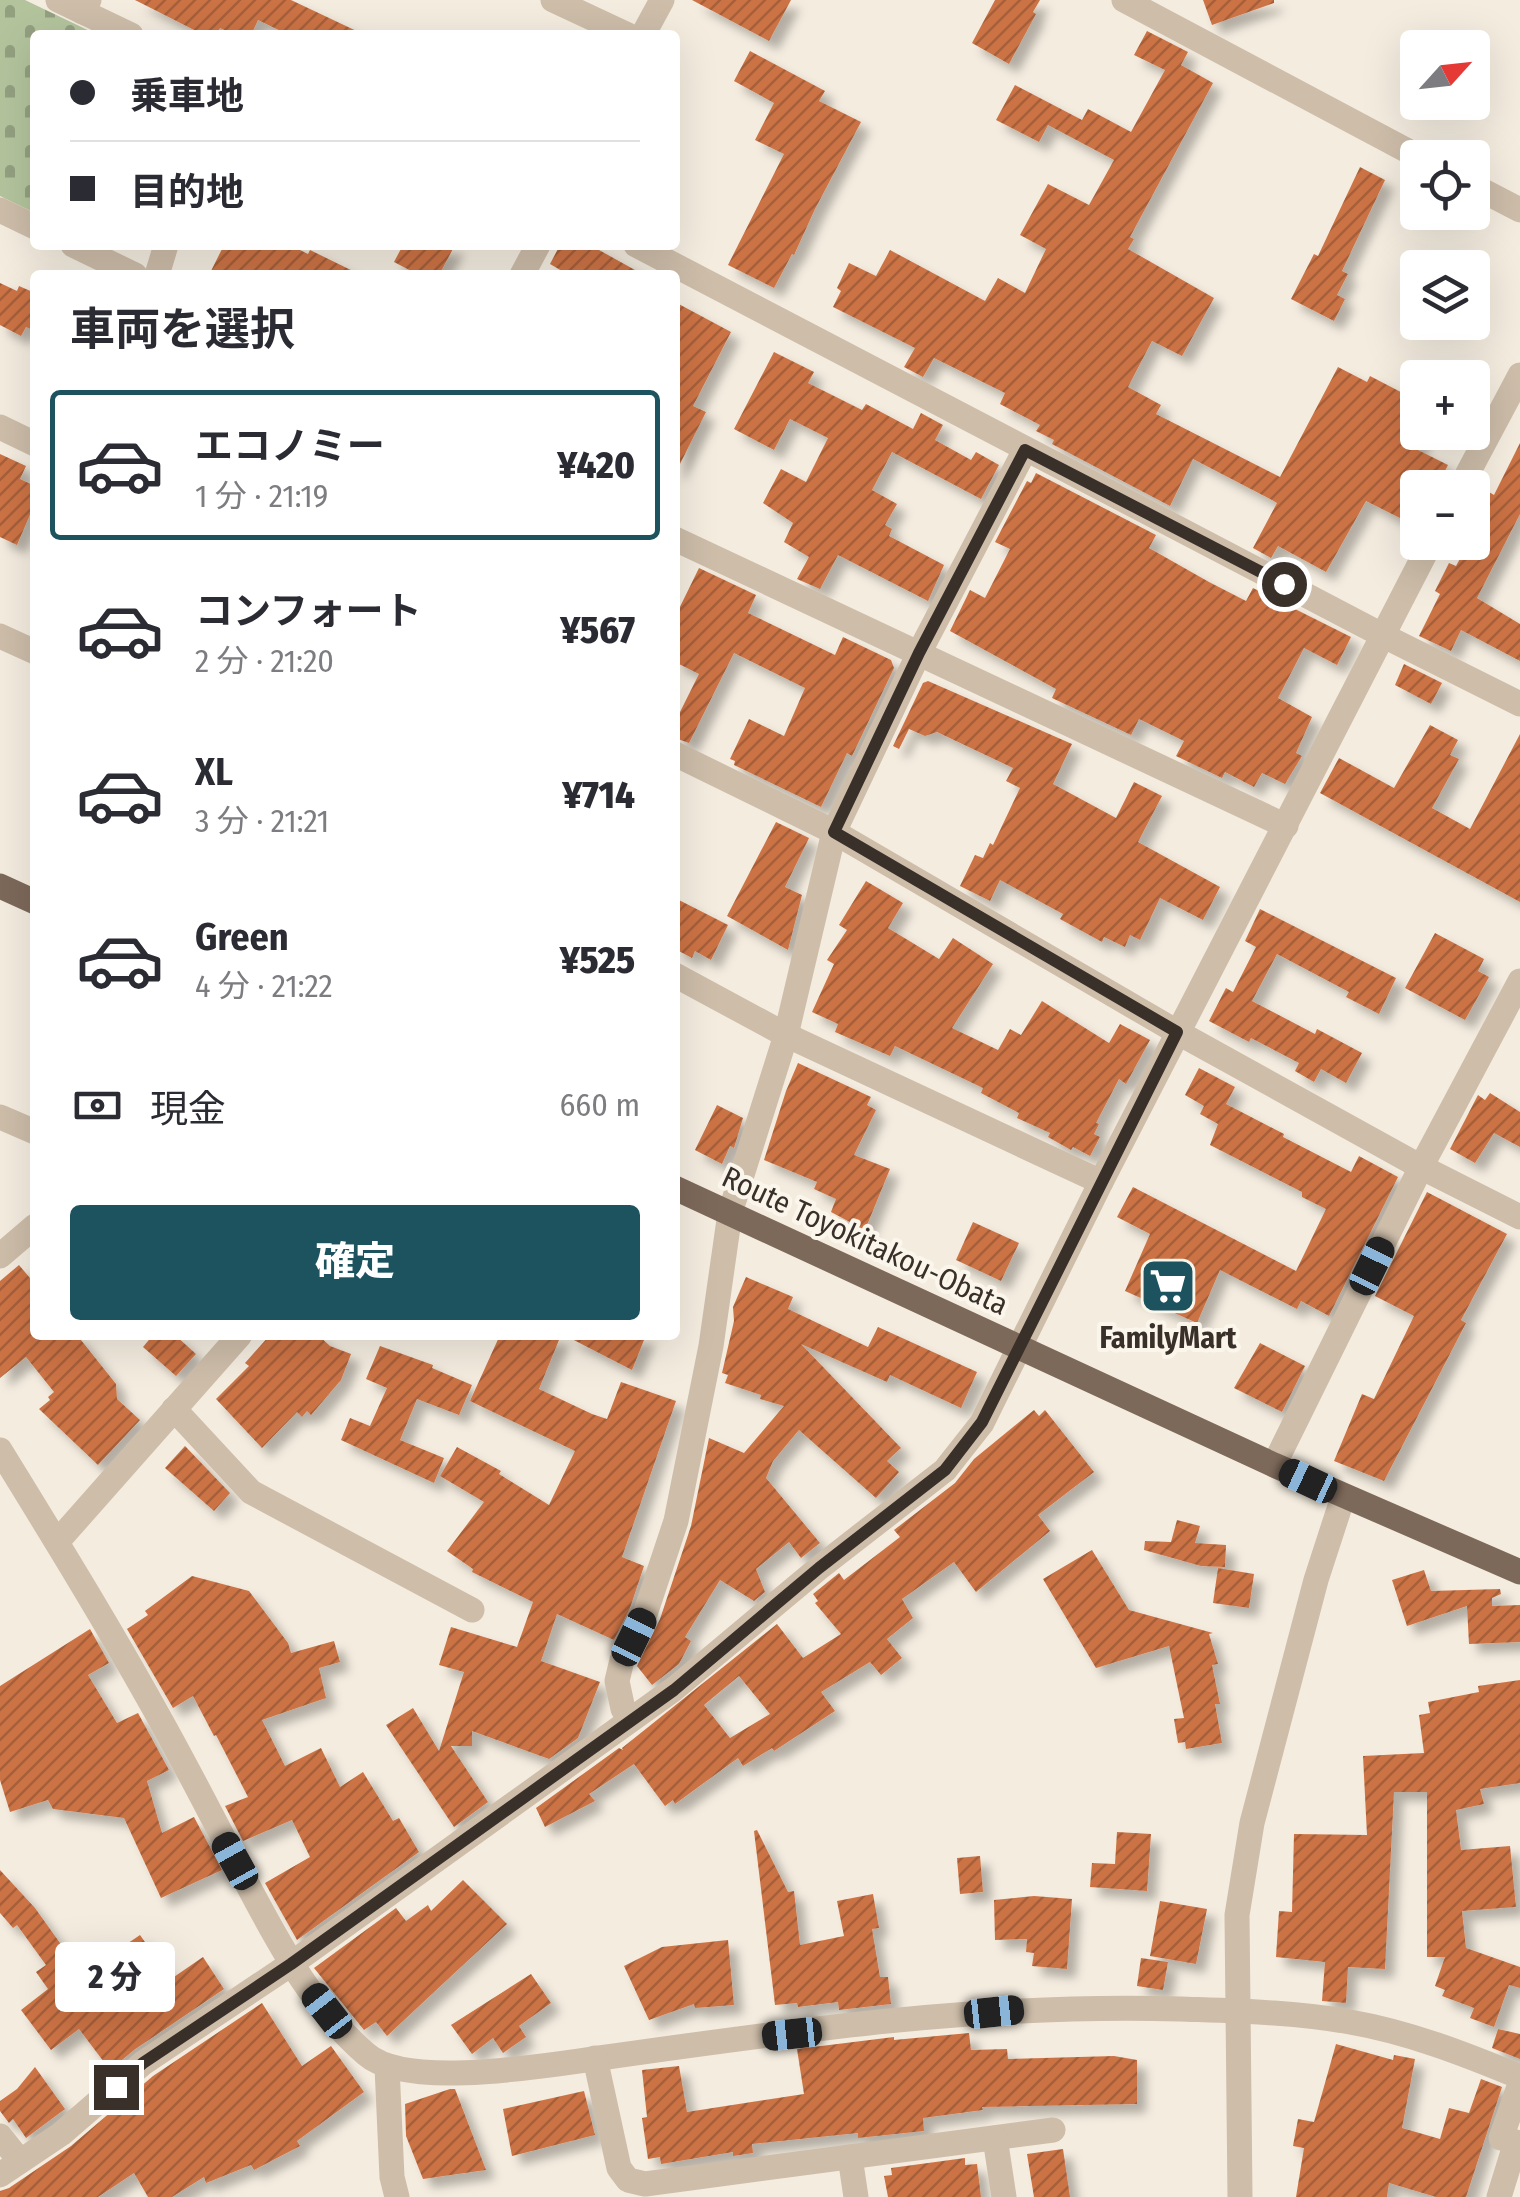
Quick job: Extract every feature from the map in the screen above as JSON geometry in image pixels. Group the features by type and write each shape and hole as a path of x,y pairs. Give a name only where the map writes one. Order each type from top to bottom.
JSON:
{"main road":[{"path":"0,886 30,900"},
{"name":"Route Toyokitakou-Obata","path":"680,1190 1343,1497 1520,1572"}],"street":[{"path":"58,0 86,6 123,30"},
{"path":"554,0 617,30"},
{"path":"646,30 662,0"},
{"path":"1124,0 1400,147"},
{"path":"1490,194 1520,210"},
{"path":"0,210 30,225"},
{"path":"84,250 126,270"},
{"path":"645,250 1520,704"},
{"path":"1470,470 1520,375"},
{"path":"0,427 30,442"},
{"path":"630,1718 623,1709 617,1681 676,1521 711,1346 730,1213 786,1035 834,832 919,653 1025,450"},
{"path":"680,541 1286,826"},
{"path":"0,2136 10,2168 60,2134 143,2063 291,1964 674,1690 819,1568 945,1470 982,1422 1177,1032 1422,560"},
{"path":"0,636 30,650"},
{"path":"680,756 834,832 1177,1032 1520,1218"},
{"path":"680,979 786,1035 1101,1182"},
{"path":"1274,1465 1421,1167 1520,981"},
{"path":"0,1116 30,1130"},
{"path":"0,1256 30,1230"},
{"path":"57,1542 235,1340"},
{"path":"174,1408 251,1492 472,1610"},
{"path":"0,1450 156,1711 291,1964 346,2034 370,2058 387,2068 430,2072 526,2068 1026,2008 1236,2010 1350,2022 1435,2043 1520,2080 1501,2138 1516,2142 1498,2197"},
{"path":"1240,2197 1238,1915 1252,1824 1316,1580 1343,1497"},
{"path":"595,2058 619,2168 628,2180 644,2184 1054,2130"},
{"path":"387,2068 392,2178 397,2197"},
{"path":"995,2138 1004,2197"},
{"path":"850,2157 856,2197"}],"green space":[{"path":"0,0 25,0 88,30 30,30 30,211 0,196"}],"building":[{"path":"135,0 291,0 354,30 279,30 258,20 253,30 194,30"},
{"path":"692,0 791,0 769,41"},
{"path":"995,0 1040,0 1009,64 972,43"},
{"path":"1203,0 1274,0 1274,3 1212,25"},
{"path":"1147,31 1188,52 1181,65 1213,83 1130,237 1134,239 1128,249 1214,298 1182,356 1152,341 1128,387 1161,405 1156,414 1280,477 1338,367 1367,382 1370,376 1400,392 1400,450 1418,450 1448,465 1445,470 1400,470 1400,518 1366,501 1326,572 1278,546 1271,558 1253,548 1277,503 1272,500 1193,459 1170,506 1052,444 1054,440 1036,431 1040,425 1000,404 1005,393 934,358 923,377 904,367 915,348 833,307 849,263 876,276 890,250 985,301 998,278 1025,293 1046,249 1020,235 1048,184 1089,205 1114,160 1048,125 1039,142 996,120 1015,85 1082,120 1088,109 1131,132 1165,70 1134,55"},
{"path":"750,51 825,91 819,101 861,122 774,288 728,265 784,154 755,140 774,103 734,81"},
{"path":"1360,167 1385,180 1342,271 1348,274 1337,295 1345,299 1334,321 1291,299 1314,254 1318,256"},
{"path":"222,250 300,250 308,254 310,250 351,270 212,270"},
{"path":"400,250 452,250 442,270 409,270 394,262"},
{"path":"557,250 599,250 635,270 560,270 550,264"},
{"path":"0,283 17,291 19,286 30,291 30,329 26,327 21,336 0,325"},
{"path":"680,305 731,332 693,406 706,412 680,464"},
{"path":"774,352 814,372 808,383 862,410 866,404 913,429 921,413 943,425 935,440 971,460 976,452 999,465 981,499 892,452 872,490 897,504 885,525 892,529 889,536 944,565 928,601 838,555 820,589 797,579 809,557 784,542 793,523 763,503 781,469 806,482 828,438 790,419 774,450 734,429"},
{"path":"1520,443 1520,514 1477,598 1520,624 1520,661 1461,630 1451,651 1419,636 1440,594 1435,591 1449,563 1456,566 1459,560 1490,560 1490,493 1494,495"},
{"path":"0,454 26,466 20,479 30,484 30,515 17,545 0,537"},
{"path":"1036,473 1156,535 1149,548 1209,582 1246,601 1253,588 1351,637 1337,665 1304,648 1278,698 1312,717 1296,753 1302,756 1285,784 1262,773 1254,787 1225,772 1222,778 1176,756 1184,741 1139,719 1131,735 1052,698 1056,689 950,631 970,590 985,598 1010,549 995,542 1027,481 1031,483"},
{"path":"699,568 756,595 748,613 835,655 843,637 891,660 894,668 852,756 847,753 821,807 734,765 735,761 730,759 749,719 784,736 805,688 734,653 689,743 680,740 680,712 699,674 680,664 680,607"},
{"path":"1404,664 1442,683 1431,704 1395,685"},
{"path":"928,681 1072,744 1053,784 1116,818 1134,782 1162,796 1138,842 1220,887 1203,920 1160,898 1140,940 1130,935 1125,947 1104,937 1102,942 1060,919 1063,914 1000,880 990,901 960,886 975,855 983,858 990,843 993,845 1020,788 1006,781 1013,768 937,732 925,736 909,729 899,749 893,746 923,683"},
{"path":"1430,725 1458,740 1450,755 1459,759 1432,808 1470,829 1520,734 1520,902 1320,793 1339,758 1394,788"},
{"path":"776,822 809,838 785,887 802,895 788,950 727,916"},
{"path":"866,881 903,903 888,928 939,959 953,938 993,964 952,1028 998,1050 1010,1029 1021,1035 1042,1001 1109,1043 1120,1024 1150,1040 1126,1084 1119,1079 1096,1123 1099,1124 1094,1134 1100,1137 1090,1156 1073,1147 1071,1150 1048,1137 1050,1133 1017,1118 1019,1113 981,1093 983,1088 895,1046 890,1056 835,1032 838,1024 812,1012 834,964 827,960 847,930 839,925"},
{"path":"680,901 728,925 711,960 695,951 692,958 680,952"},
{"path":"1260,909 1396,978 1379,1014 1346,997 1349,992 1277,954 1252,1001 1362,1053 1346,1083 1321,1069 1314,1082 1295,1071 1299,1063 1209,1021 1226,988 1233,992 1256,947 1245,941"},
{"path":"1435,933 1484,959 1478,971 1489,977 1465,1020 1405,988"},
{"path":"798,1063 871,1097 867,1105 876,1110 854,1155 890,1169 865,1230 831,1212 836,1199 814,1189 817,1182 764,1160"},
{"path":"1199,1068 1235,1087 1226,1104 1284,1134 1283,1137 1351,1172 1359,1156 1398,1177 1329,1316 1301,1301 1297,1309 1220,1270 1197,1323 1125,1291 1150,1234 1117,1217 1133,1187 1296,1271 1326,1209 1302,1197 1302,1192 1210,1145 1218,1124 1200,1114 1204,1106 1185,1095"},
{"path":"1490,1093 1520,1112 1520,1147 1494,1133 1475,1163 1450,1149 1478,1095 1485,1100"},
{"path":"717,1105 743,1118 734,1148 730,1146 722,1164 695,1150"},
{"path":"1427,1192 1507,1234 1384,1481 1334,1461 1362,1394 1374,1399 1414,1316 1375,1296"},
{"path":"973,1222 1019,1243 1001,1281 956,1260"},
{"path":"19,1265 30,1278 30,1340 81,1340 116,1384 117,1399 140,1420 98,1465 39,1409 54,1392 26,1357 0,1378 0,1281"},
{"path":"746,1277 793,1297 788,1309 868,1347 878,1327 977,1372 961,1408 890,1375 887,1382 801,1344 901,1448 887,1461 899,1472 876,1498 799,1430 773,1461 766,1478 820,1543 801,1558 789,1542 756,1569 765,1592 754,1601 720,1580 685,1637 691,1641 679,1664 652,1685 637,1666 660,1619 691,1526 709,1438 744,1453 784,1406 725,1383 728,1375 722,1373 734,1321 733,1307"},
{"path":"149,1340 181,1340 196,1354 176,1376 143,1347"},
{"path":"266,1340 323,1340 351,1354 341,1380 311,1415 307,1411 302,1417 297,1412 262,1448 216,1399 249,1366 245,1363"},
{"path":"498,1340 559,1340 539,1389 607,1419 621,1382 676,1401 622,1557 644,1566 614,1640 557,1614 541,1661 600,1682 578,1738 549,1759 472,1731 472,1746 451,1746 488,1802 454,1827 386,1725 413,1708 439,1751 464,1672 439,1665 451,1627 517,1647 533,1602 472,1572 447,1551 484,1502 440,1476 457,1447 501,1471 499,1474 549,1505 575,1451 470,1401"},
{"path":"574,1340 644,1340 632,1370"},
{"path":"1260,1343 1305,1366 1282,1412 1234,1388"},
{"path":"380,1346 433,1365 432,1368 472,1385 459,1415 417,1399 400,1440 444,1458 434,1483 341,1440 350,1418 370,1426 387,1388 366,1379"},
{"path":"1034,1410 1039,1416 1045,1410 1094,1472 1038,1515 1050,1531 976,1592 954,1562 902,1599 913,1618 887,1639 902,1658 881,1675 870,1662 821,1692 835,1711 774,1751 772,1748 743,1766 738,1758 675,1804 673,1800 665,1806 634,1764 589,1794 595,1801 545,1827 536,1808 619,1748 623,1750 777,1624 803,1658 841,1634 815,1603 818,1601 813,1594 839,1573 844,1580 900,1537 894,1530 955,1483 974,1459","holes":["739,1676 770,1714 730,1738 704,1705"]},
{"path":"185,1446 230,1493 214,1511 165,1468"},
{"path":"1177,1520 1200,1526 1195,1543 1226,1545 1225,1567 1201,1566 1144,1550 1145,1541 1171,1542"},
{"path":"1092,1550 1129,1610 1213,1633 1209,1634 1218,1664 1212,1665 1222,1743 1186,1749 1185,1742 1178,1743 1174,1719 1184,1718 1169,1646 1096,1668 1043,1579"},
{"path":"1218,1568 1254,1574 1249,1608 1213,1603"},
{"path":"1424,1570 1431,1591 1500,1589 1501,1594 1492,1598 1492,1606 1520,1605 1520,1642 1469,1644 1467,1606 1407,1626 1392,1580"},
{"path":"192,1576 249,1591 288,1643 291,1653 334,1641 340,1662 319,1668 326,1698 262,1720 285,1766 321,1748 340,1787 363,1772 393,1821 399,1818 419,1852 297,1940 265,1883 310,1857 292,1820 243,1841 225,1806 248,1797 216,1735 193,1696 173,1708 127,1629"},
{"path":"90,1629 109,1663 88,1675 117,1723 138,1713 169,1770 147,1781 162,1833 194,1817 222,1870 161,1898 124,1818 53,1809 48,1800 10,1812 0,1780 0,1686"},
{"path":"1520,1680 1520,1783 1480,1789 1484,1804 1456,1810 1461,1850 1510,1846 1516,1907 1462,1911 1466,1948 1520,1967 1520,1988 1509,1985 1494,2027 1470,2018 1474,2008 1442,1996 1445,1990 1435,1986 1445,1957 1427,1957 1427,1792 1394,1792 1385,1969 1348,1967 1346,2003 1322,2001 1325,1962 1276,1957 1279,1911 1292,1912 1294,1834 1367,1835 1363,1756 1424,1753 1419,1715 1430,1713 1428,1702 1479,1692 1478,1686"},
{"path":"757,1830 788,1892 794,1891 800,1945 844,1936 837,1901 873,1894 879,1928 872,1929 880,1977 888,1977 891,2004 839,2010 838,2002 798,2007 797,2003 775,2005 754,1831"},
{"path":"1117,1832 1151,1834 1147,1891 1090,1887 1092,1863 1115,1864"},
{"path":"980,1856 983,1892 960,1894 957,1858"},
{"path":"0,1870 35,1908 80,1971 109,1950 112,1954 140,1935 171,1979 203,1957 224,1989 110,2070 79,2029 51,2050 21,2010 48,1989 36,1972 46,1965 17,1925 13,1928 0,1913"},
{"path":"463,1880 507,1924 387,2036 376,2022 364,2030 314,1968 396,1908 406,1921 428,1905 431,1911"},
{"path":"1034,1896 1072,1899 1067,1969 1032,1966 1034,1953 1026,1952 1027,1939 995,1940 994,1900"},
{"path":"1160,1901 1207,1909 1196,1964 1150,1956"},
{"path":"728,1940 734,2005 695,2008 694,2004 649,2020 624,1966 662,1947"},
{"path":"1141,1958 1168,1962 1163,1990 1137,1986"},
{"path":"531,1974 551,2003 519,2026 526,2037 503,2053 493,2038 472,2054 451,2025"},
{"path":"262,2003 302,2066 331,2046 364,2092 297,2141 300,2146 254,2170 251,2165 206,2183 204,2177 172,2197 148,2197 134,2173 98,2197 0,2197 0,2191 71,2146 153,2076"},
{"path":"1498,2029 1520,2034 1520,2059 1492,2048"},
{"path":"969,2033 971,2050 1007,2049 1008,2059 1114,2056 1137,2060 1137,2104 982,2107 983,2110 923,2118 924,2131 752,2144 753,2153 733,2156 733,2152 661,2164 660,2157 648,2159 642,2118 647,2117 642,2070 679,2066 687,2112 804,2094 797,2049"},
{"path":"1336,2044 1393,2060 1394,2055 1415,2059 1402,2128 1440,2139 1449,2108 1469,2113 1481,2079 1502,2087 1466,2197 1436,2197 1389,2183 1387,2197 1296,2197 1304,2148 1293,2146 1298,2119 1314,2122"},
{"path":"35,2067 65,2109 26,2138 13,2119 9,2123 0,2111 0,2101 17,2089"},
{"path":"455,2089 486,2170 423,2179 406,2136 405,2104"},
{"path":"584,2091 595,2135 512,2156 503,2109"},
{"path":"1063,2149 1070,2197 1034,2197 1027,2154"},
{"path":"965,2158 965,2165 977,2164 981,2197 888,2197 884,2176 892,2175 891,2168"}],"place":[{"name":"FamilyMart","path":"1168,1286"}],"route":[{"path":"116,2087 143,2063 291,1964 674,1690 819,1568 945,1470 982,1422 1177,1032 834,832 919,653 1025,450 1284,584"}]}
